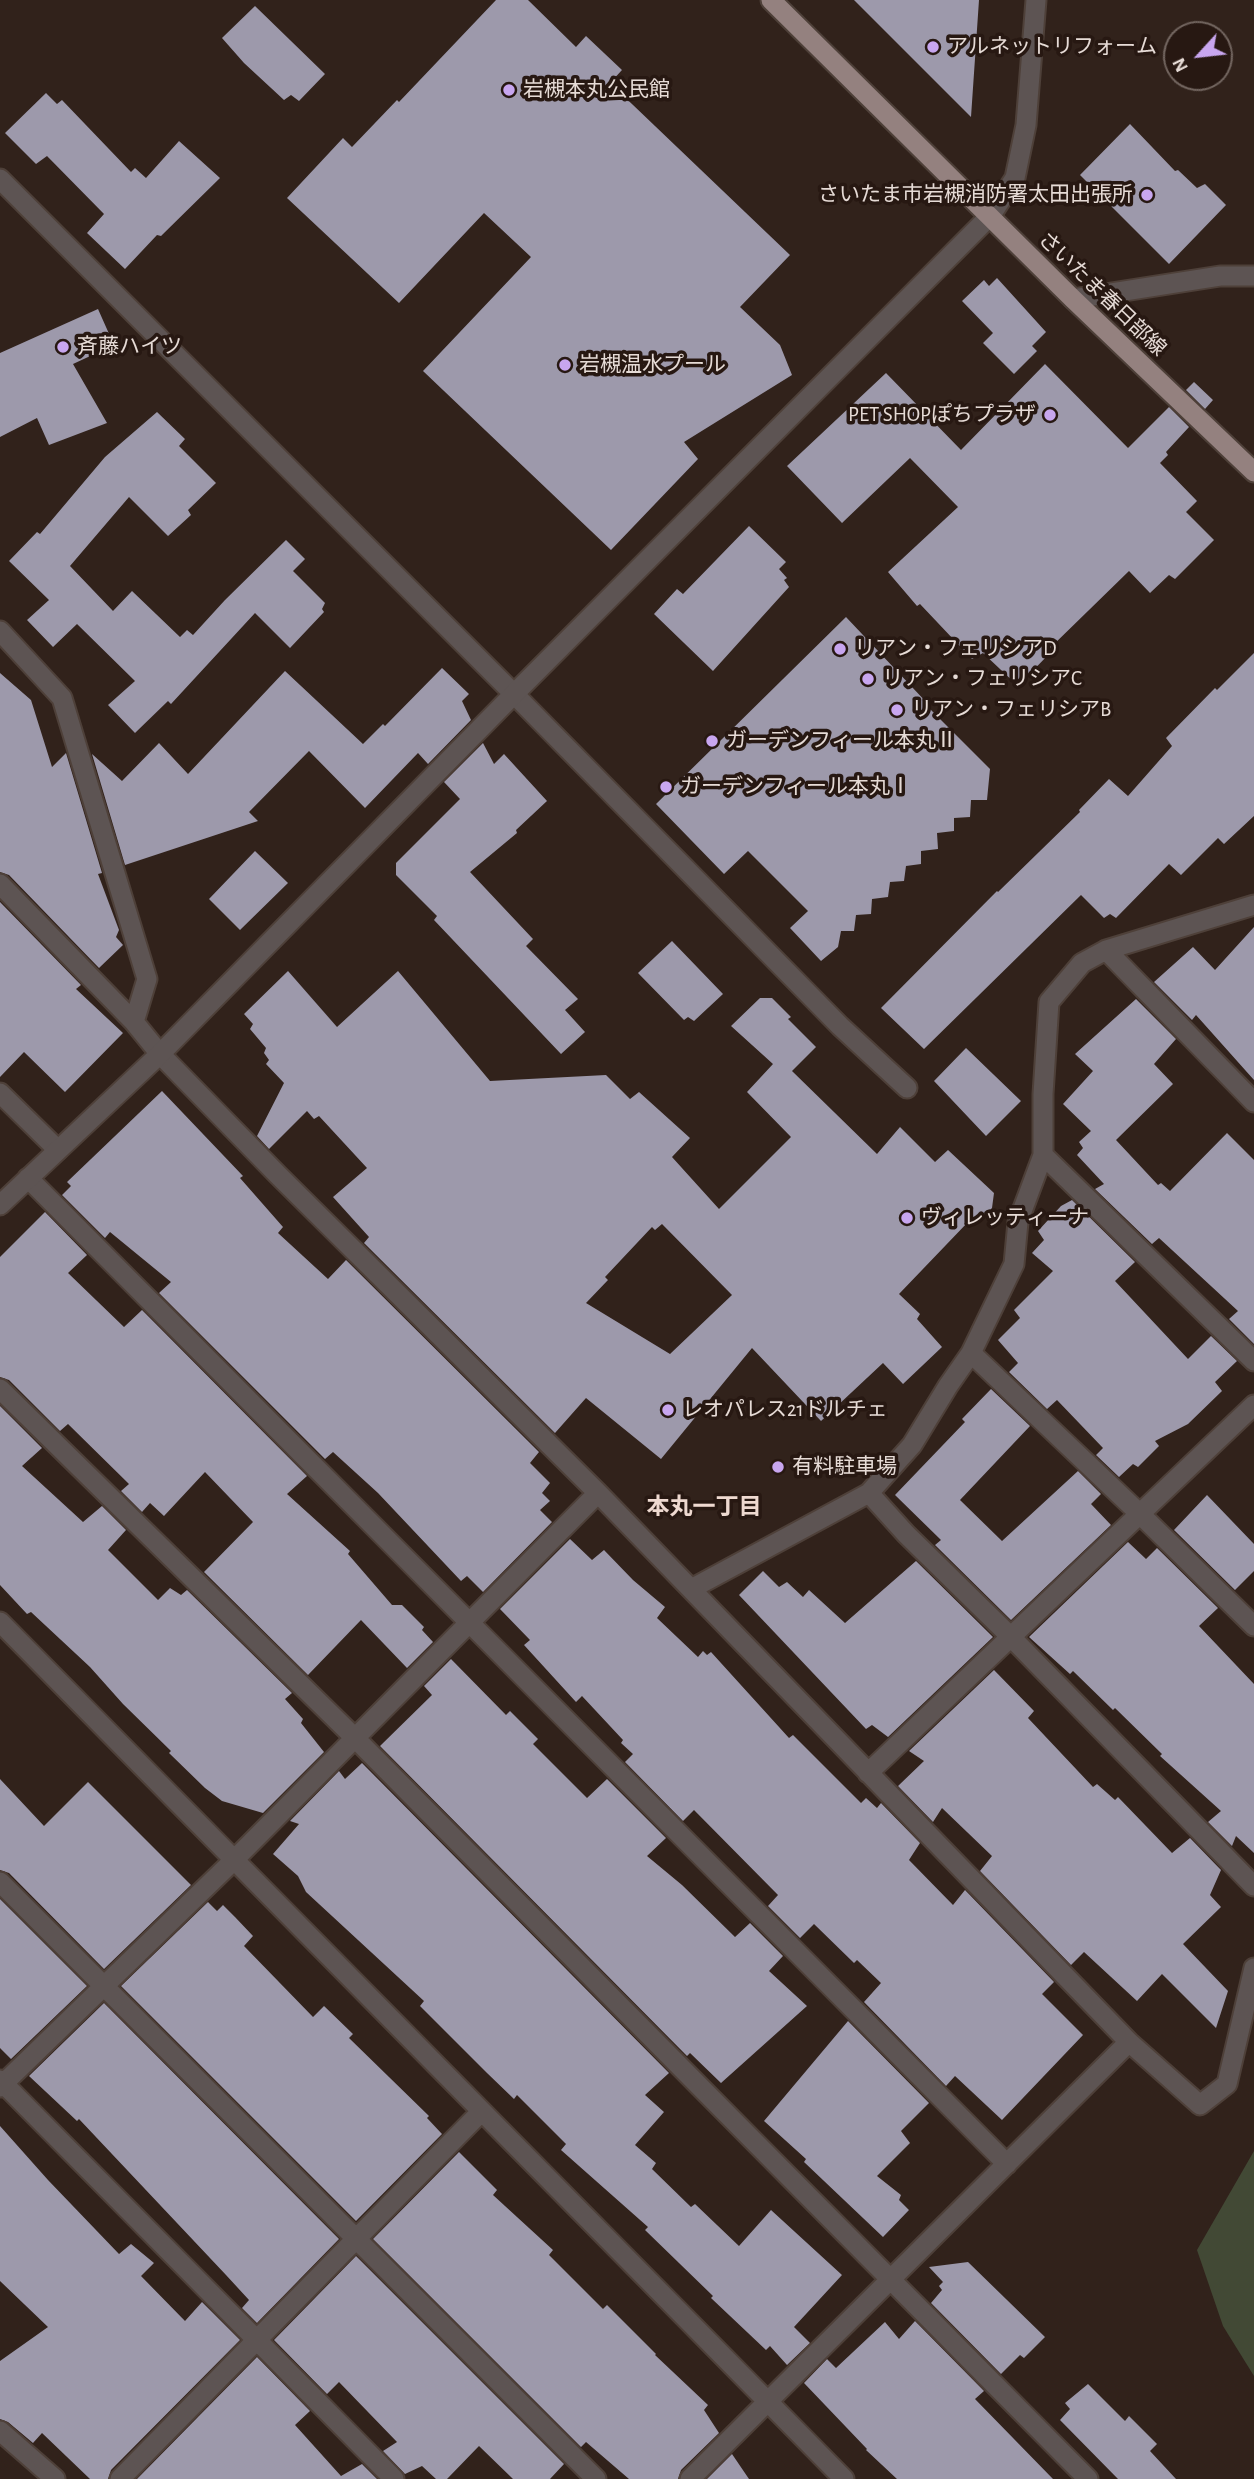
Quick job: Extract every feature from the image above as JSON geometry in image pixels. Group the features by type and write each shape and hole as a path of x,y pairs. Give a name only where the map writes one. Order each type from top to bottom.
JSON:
{"main road":[{"name":"さいたま春日部線","path":"771,0 1073,299 1254,471"}],"street":[{"path":"0,1205 160,1054 991,215 1015,178 1026,125 1036,0"},
{"path":"0,179 514,694 840,1026 907,1088"},
{"path":"1073,299 1220,276 1254,276"},
{"path":"0,631 62,698 147,979 134,1022"},
{"path":"0,884 134,1022 160,1054 598,1493 1129,2042 1200,2105 1227,2084 1254,1968"},
{"path":"691,1589 869,1493 912,1445 971,1353 1014,1264 1018,1222 1044,1154 1049,1002 1083,963 1106,950 1254,905"},
{"path":"1106,950 1254,1102"},
{"path":"0,1093 58,1150"},
{"path":"1044,1154 1254,1361"},
{"path":"29,1178 1007,2164"},
{"path":"971,1353 1254,1626"},
{"path":"0,1389 354,1737 1088,2479"},
{"path":"869,1773 1254,1405"},
{"path":"394,2479 1,2084 233,1861 598,1493"},
{"path":"869,1493 906,1534 1011,1637 1254,1886"},
{"path":"0,1622 844,2479"},
{"path":"0,1882 596,2479"},
{"path":"690,2479 1129,2042"},
{"path":"120,2479 481,2112"},
{"path":"0,2431 55,2479"}],"green space":[{"path":"1254,2151 1254,2376 1223,2326 1197,2250"}],"building":[{"path":"496,0 528,0 576,47 586,36 622,70 610,83 790,255 740,307 780,345 792,375 684,442 698,459 611,550 423,371 531,257 484,213 399,303 287,198 343,138 352,147"},
{"path":"854,0 979,0 971,117"},
{"path":"255,6 325,74 299,101 291,95 284,100 244,63 222,38"},
{"path":"46,93 57,104 62,100 131,172 135,168 146,178 179,141 220,178 161,236 157,235 125,269 87,233 104,214 47,156 36,164 5,133"},
{"path":"1130,124 1175,171 1178,170 1197,188 1205,184 1226,205 1169,264 1080,175"},
{"path":"997,278 1046,332 1032,346 1037,351 1014,374 983,343 993,333 962,301 984,280 989,286"},
{"path":"98,309 114,345 73,364 107,423 49,445 37,418 0,437 0,353"},
{"path":"1045,364 1128,448 1169,407 1189,427 1166,452 1168,455 1160,463 1197,501 1186,512 1214,540 1175,579 1169,575 1150,593 1129,571 1048,650 1050,653 1018,686 983,653 972,659 920,604 917,606 888,572 958,507 910,458 842,523 787,466 886,373 961,450"},
{"path":"1194,382 1213,400 1205,409 1186,390"},
{"path":"157,412 185,439 179,446 216,483 188,510 191,515 168,536 129,497 70,566 113,611 132,591 180,637 187,630 193,635 286,540 305,559 293,571 325,603 322,609 324,612 290,648 255,613 171,704 168,701 135,733 108,705 135,681 77,624 53,647 27,620 49,600 9,561 37,532 40,534 105,457"},
{"path":"749,526 786,562 779,569 787,578 784,580 789,587 713,671 654,614 677,589 683,594"},
{"path":"846,617 927,706 990,769 987,800 971,800 970,817 954,818 954,831 937,833 938,849 921,851 921,864 906,866 904,881 890,882 888,897 872,899 871,914 856,915 854,931 841,931 838,947 821,961 790,928 808,911 748,851 724,874 656,804"},
{"path":"1254,653 1254,816 1224,844 1218,838 1181,875 1169,864 1116,918 1110,914 1104,918 1081,895 924,1049 881,1008 1080,812 1109,779 1128,796 1172,746 1166,738"},
{"path":"442,668 469,694 462,701 471,720 428,764 418,753 365,808 309,751 249,812 258,821 125,865 92,754 122,781 159,743 188,774 285,671 363,744 383,724 385,726"},
{"path":"0,673 31,700 52,767 66,753 102,873 98,874 119,930 116,937 123,945 99,968 9,875 0,872"},
{"path":"483,743 494,764 504,754 547,801 516,830 517,833 470,872 533,939 526,946 578,999 565,1010 585,1032 561,1054 434,920 437,916 396,875 396,863 460,799 444,782"},
{"path":"255,851 288,883 240,930 209,899"},
{"path":"0,902 81,985 76,989 123,1033 65,1092 24,1052 0,1077"},
{"path":"1254,927 1254,1080 1196,1015 1192,1020 1154,982 1193,947 1215,970"},
{"path":"672,941 723,994 694,1021 688,1017 684,1020 638,973"},
{"path":"288,971 337,1027 398,971 490,1081 606,1075 630,1099 639,1092 690,1138 672,1157 719,1209 791,1137 747,1092 773,1064 731,1026 760,998 772,998 791,1017 788,1019 816,1047 792,1071 877,1154 900,1127 935,1162 948,1150 994,1193 992,1208 974,1226 969,1221 899,1294 920,1314 917,1319 942,1347 903,1384 883,1363 821,1421 752,1348 661,1459 586,1398 555,1433 364,1243 369,1237 333,1197 367,1168 319,1116 314,1119 307,1111 269,1149 257,1136 284,1083 266,1064 269,1060 264,1053 266,1048 250,1029 253,1024 244,1014","holes":["662,1224 732,1295 670,1354 586,1303 608,1280 605,1277 652,1227 655,1230"]},
{"path":"1136,999 1176,1039 1154,1064 1173,1084 1116,1140 1158,1185 1161,1183 1170,1191 1227,1133 1254,1160 1254,1344 1229,1319 1238,1311 1159,1238 1152,1244 1095,1189 1104,1184 1077,1155 1083,1148 1079,1142 1091,1131 1063,1104 1093,1071 1075,1054"},
{"path":"966,1048 1021,1101 986,1136 934,1081"},
{"path":"162,1091 243,1176 240,1178 283,1227 278,1233 328,1279 346,1260 539,1452 530,1463 550,1483 542,1493 550,1501 540,1510 552,1522 483,1592 467,1576 461,1581 378,1493 333,1452 325,1459 159,1293 171,1282 110,1232 105,1238 62,1195 71,1186 67,1182"},
{"path":"1072,1200 1135,1262 1115,1281 1188,1359 1211,1336 1237,1361 1215,1382 1222,1391 1188,1424 1155,1441 1159,1446 1138,1467 1133,1464 1119,1477 1096,1455 1103,1448 1057,1400 1047,1409 1009,1372 1018,1363 998,1340 1020,1318 1014,1310 1053,1271 1032,1253 1044,1240 1038,1231 1061,1206"},
{"path":"45,1212 87,1255 68,1273 124,1327 142,1310 307,1476 287,1494 350,1551 348,1554 392,1605 402,1605 424,1627 422,1630 433,1642 407,1668 361,1620 308,1675 204,1572 253,1522 205,1472 164,1516 150,1503 142,1512 121,1491 129,1484 68,1424 60,1431 9,1380 0,1377 0,1257"},
{"path":"991,1389 1030,1426 960,1500 1002,1541 1078,1471 1101,1494 1091,1504 1111,1525 1011,1620 935,1545 941,1540 895,1495 965,1422 962,1419"},
{"path":"0,1406 42,1448 22,1466 83,1522 102,1506 126,1530 108,1550 158,1600 170,1588 181,1595 187,1590 292,1693 285,1699 303,1719 301,1723 324,1752 263,1813 222,1801 205,1788 90,1667 31,1612 27,1614 0,1585"},
{"path":"1207,1495 1254,1544 1254,1571 1235,1590 1174,1530"},
{"path":"570,1539 592,1560 604,1550 633,1580 665,1607 657,1618 698,1657 703,1651 707,1655 711,1652 789,1738 793,1735 861,1803 866,1798 877,1808 881,1803 920,1843 909,1860 953,1905 965,1890 1054,1982 1042,1994 1083,2035 1002,2120 955,2076 946,2086 864,2002 881,1983 857,1960 854,1963 814,1924 800,1938 768,1906 778,1895 694,1810 683,1821 625,1762 633,1754 621,1743 623,1740 582,1696 576,1702 524,1645 530,1640 500,1609"},
{"path":"1128,1542 1146,1559 1157,1548 1218,1608 1199,1626 1254,1684 1254,1853 1236,1836 1232,1846 1208,1822 1221,1811 1160,1756 1162,1754 1115,1708 1113,1710 1073,1671 1070,1674 1029,1637"},
{"path":"916,1561 993,1637 888,1737 872,1725 866,1729 739,1595 763,1571 779,1587 787,1582 803,1597 809,1590 845,1623"},
{"path":"451,1659 506,1715 510,1711 538,1739 533,1744 587,1798 607,1779 666,1838 647,1856 682,1885 735,1937 750,1923 783,1956 769,1971 807,2006 721,2083 690,2053 687,2056 380,1746 432,1695 424,1686"},
{"path":"994,1670 1034,1711 1028,1718 1093,1787 1097,1784 1115,1800 1118,1797 1172,1853 1190,1838 1221,1870 1210,1895 1221,1907 1183,1944 1228,1991 1216,2028 1162,1974 1137,2001 1084,1952 1071,1965 980,1871 992,1856 942,1808 933,1822 898,1786 924,1761 909,1751"},
{"path":"362,1763 669,2073 645,2095 664,2112 635,2145 656,2163 652,2169 691,2207 695,2204 739,2246 771,2210 842,2275 794,2327 810,2343 787,2365 770,2346 766,2350 711,2298 713,2296 645,2230 648,2227 561,2150 566,2144 517,2095 514,2099 487,2073 420,2006 424,2001 306,1892 298,1876 273,1854 299,1824 290,1821 339,1771 345,1779"},
{"path":"0,1779 44,1826 88,1782 191,1885 104,1969 9,1873 0,1870"},
{"path":"0,1899 87,1986 11,2059 0,2048"},
{"path":"208,1902 217,1911 223,1905 253,1936 244,1946 313,2017 324,2006 353,2034 349,2038 429,2116 427,2118 442,2134 356,2221 121,1986"},
{"path":"104,2003 339,2239 257,2323 242,2308 249,2300 226,2275 79,2119 77,2121 29,2076"},
{"path":"848,2021 929,2103 901,2131 910,2143 877,2176 901,2195 899,2200 909,2210 883,2237 804,2162 806,2159 764,2121"},
{"path":"0,2126 119,2254 131,2244 154,2263 141,2276 185,2321 202,2302 240,2340 111,2470 108,2479 90,2479 42,2433 33,2443 8,2422 0,2419 0,2361 48,2327 0,2281"},
{"path":"459,2152 497,2190 493,2195 553,2250 549,2255 603,2309 607,2305 708,2405 704,2410 719,2433 681,2470 678,2479 629,2479 586,2442 581,2447 373,2239"},
{"path":"356,2256 564,2464 550,2479 513,2479 479,2446 447,2479 436,2479 422,2466 405,2474 383,2451 397,2442 339,2382 327,2394 274,2340"},
{"path":"968,2262 1045,2337 1024,2358 1020,2355 1001,2374 931,2303 942,2290 939,2286 943,2282 929,2267"},
{"path":"915,2321 984,2391 975,2399 1053,2479 897,2479 804,2383 827,2359 836,2368 885,2322 899,2339"},
{"path":"257,2357 310,2411 295,2425 341,2476 362,2464 377,2479 137,2479"},
{"path":"1088,2384 1125,2421 1129,2416 1157,2444 1150,2451 1176,2479 1118,2479 1060,2420 1070,2409 1065,2403"},
{"path":"732,2454 749,2479 707,2479"}],"place":[{"name":"アルネットリフォーム","path":"933,47"},
{"name":"岩槻本丸公民館","path":"509,90"},
{"name":"さいたま市岩槻消防署太田出張所","path":"1147,195"},
{"name":"斉藤ハイツ","path":"63,347"},
{"name":"岩槻温水プール","path":"565,365"},
{"name":"PET SHOPぽちプラザ","path":"1050,415"},
{"name":"リアン・フェリシアD","path":"840,649"},
{"name":"リアン・フェリシアC","path":"868,679"},
{"name":"リアン・フェリシアB","path":"897,710"},
{"name":"ガーデンフィール本丸Ⅱ","path":"712,741"},
{"name":"ガーデンフィール本丸Ⅰ","path":"666,787"},
{"name":"ヴィレッティーナ","path":"907,1218"},
{"name":"レオパレス21ドルチェ","path":"668,1410"},
{"name":"有料駐車場","path":"778,1467"}],"district":[{"name":"本丸一丁目","path":"704,1507"}]}
